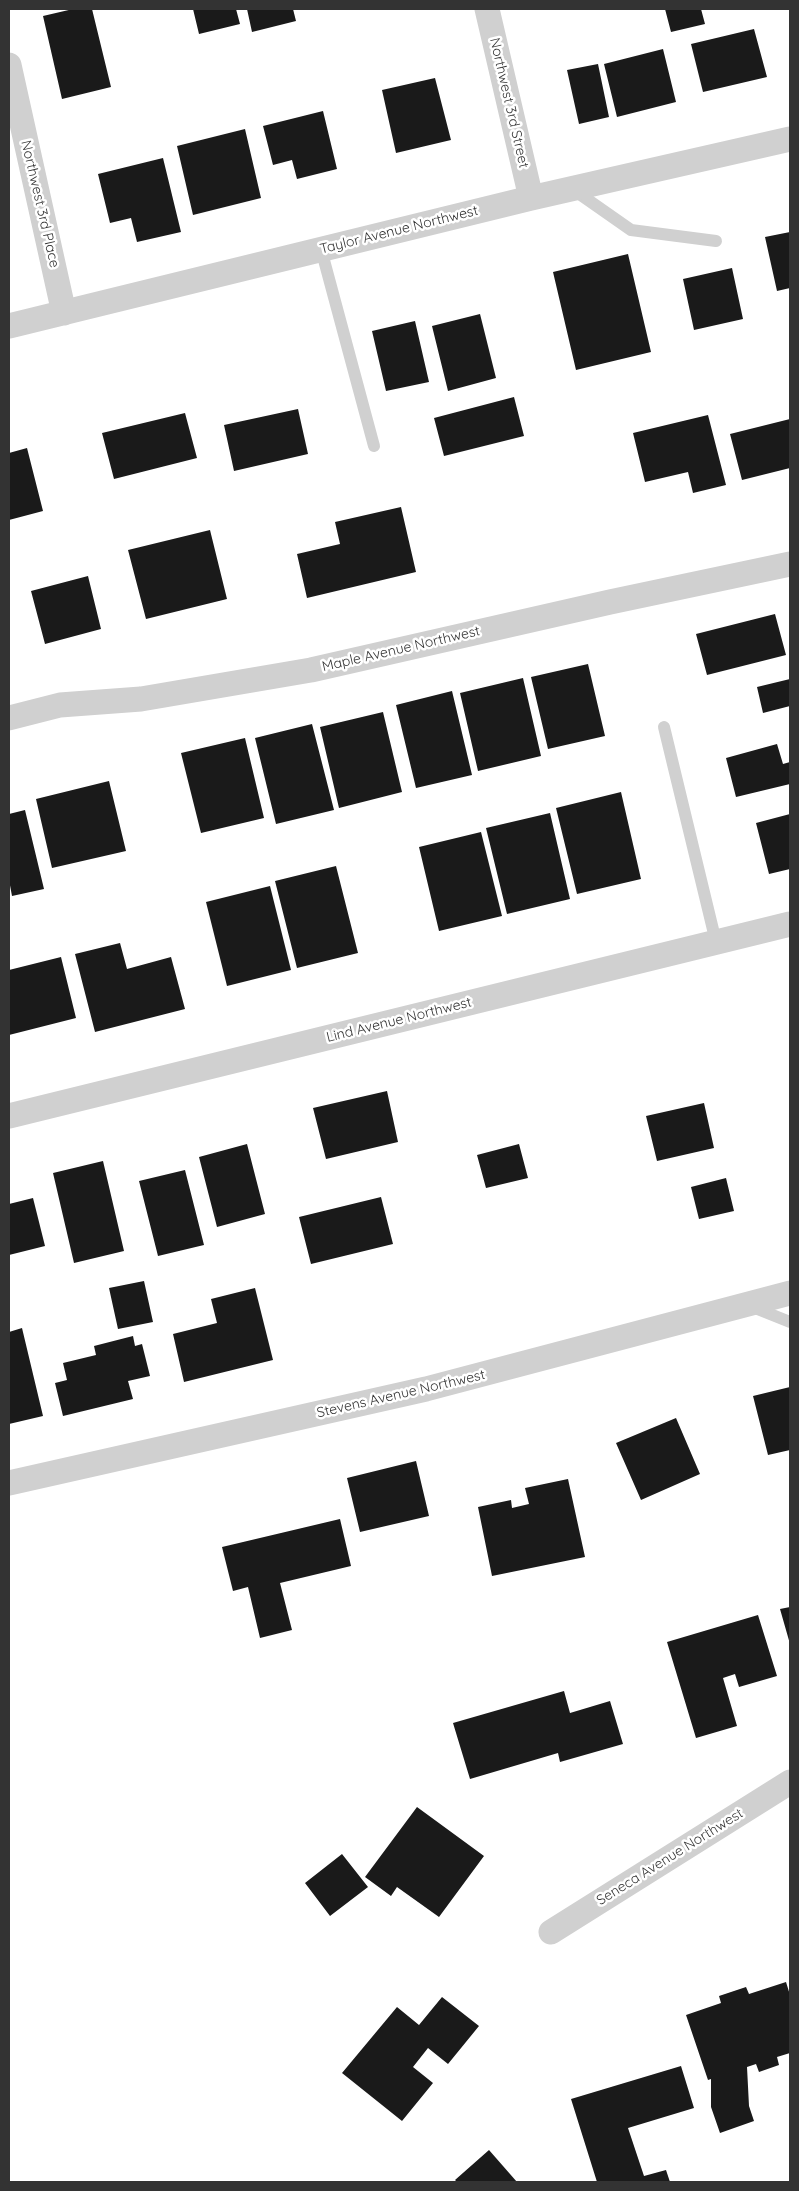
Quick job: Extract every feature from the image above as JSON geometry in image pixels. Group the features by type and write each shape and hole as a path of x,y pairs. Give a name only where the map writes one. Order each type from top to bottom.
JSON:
{"street":[{"name":"Northwest 3rd Street","path":"487,9 532,198"},
{"name":"Northwest 3rd Place","path":"9,65 64,313"},
{"name":"Taylor Avenue Northwest","path":"9,326 571,188 790,139"},
{"name":"Maple Avenue Northwest","path":"9,718 60,705 141,699 310,670 600,604 790,564"},
{"name":"Lind Avenue Northwest","path":"9,1116 790,924"},
{"name":"Stevens Avenue Northwest","path":"9,1483 426,1390 748,1306 790,1293"},
{"name":"Seneca Avenue Northwest","path":"550,1932 790,1782"}],"lane":[{"path":"571,188 631,230 716,241"},
{"path":"321,249 374,446"},
{"path":"664,726 716,942"},
{"path":"748,1306 790,1322"}],"building":[{"path":"73,9 92,9 111,87 62,99 43,16"},
{"path":"193,9 236,9 240,24 199,34"},
{"path":"247,9 293,9 296,21 252,32"},
{"path":"665,9 701,9 705,24 671,32"},
{"path":"754,29 767,77 703,92 691,44"},
{"path":"663,49 676,102 617,117 604,64"},
{"path":"598,64 609,117 579,124 567,70"},
{"path":"435,78 451,140 396,153 382,90"},
{"path":"323,111 337,169 297,179 292,160 273,165 263,126"},
{"path":"245,129 261,198 193,215 177,146"},
{"path":"163,158 181,232 137,242 131,218 110,223 98,174"},
{"path":"790,232 790,288 777,291 765,237"},
{"path":"628,254 651,352 576,370 553,272"},
{"path":"732,268 743,319 694,330 683,279"},
{"path":"480,314 496,378 448,391 432,326"},
{"path":"415,321 429,382 386,391 372,331"},
{"path":"514,397 524,436 444,456 434,418"},
{"path":"298,409 308,454 234,471 224,425"},
{"path":"185,413 197,458 114,479 102,433"},
{"path":"708,415 726,485 693,493 688,472 645,482 633,433"},
{"path":"790,419 790,468 742,480 730,434"},
{"path":"27,448 43,511 9,520 9,453"},
{"path":"401,507 416,572 307,598 297,554 340,544 335,522"},
{"path":"210,530 227,599 146,619 128,550"},
{"path":"88,576 101,629 45,644 31,591"},
{"path":"775,614 786,655 707,675 696,634"},
{"path":"588,664 605,736 548,749 531,677"},
{"path":"523,678 541,756 478,771 460,693"},
{"path":"790,679 790,706 763,713 757,687"},
{"path":"452,691 472,775 416,788 396,705"},
{"path":"383,712 402,792 339,808 320,727"},
{"path":"312,724 334,810 276,824 255,738"},
{"path":"245,738 264,818 201,833 181,753"},
{"path":"777,744 783,764 790,762 790,784 736,797 726,758"},
{"path":"109,781 126,851 52,868 36,799"},
{"path":"621,792 641,879 577,894 556,808"},
{"path":"25,810 44,889 12,896 9,880 9,814"},
{"path":"550,813 570,899 507,914 486,828"},
{"path":"790,814 790,869 769,874 756,823"},
{"path":"481,832 502,916 439,931 419,847"},
{"path":"336,866 358,953 297,968 275,881"},
{"path":"270,886 291,970 227,986 206,902"},
{"path":"120,943 127,969 171,957 185,1009 95,1032 75,954"},
{"path":"61,957 76,1018 9,1035 9,970"},
{"path":"387,1091 398,1142 326,1159 313,1108"},
{"path":"704,1103 714,1148 657,1161 646,1116"},
{"path":"247,1144 265,1214 217,1227 199,1157"},
{"path":"519,1144 528,1178 486,1188 477,1155"},
{"path":"103,1161 124,1251 74,1263 53,1173"},
{"path":"185,1170 204,1245 158,1256 139,1181"},
{"path":"726,1178 734,1211 699,1219 691,1187"},
{"path":"381,1197 393,1244 311,1264 299,1217"},
{"path":"33,1198 45,1246 9,1255 9,1204"},
{"path":"144,1281 153,1322 118,1329 109,1288"},
{"path":"255,1288 273,1360 184,1382 173,1334 217,1323 211,1299"},
{"path":"22,1328 43,1416 9,1424 9,1332"},
{"path":"133,1336 135,1346 142,1344 150,1376 128,1381 133,1399 63,1416 55,1383 67,1380 63,1363 96,1355 94,1346"},
{"path":"790,1387 790,1450 768,1455 753,1396"},
{"path":"676,1418 700,1474 641,1500 616,1443"},
{"path":"416,1461 429,1516 360,1532 347,1478"},
{"path":"568,1479 585,1557 492,1576 478,1507 511,1500 512,1508 529,1504 525,1488"},
{"path":"340,1519 351,1566 280,1583 292,1630 260,1638 248,1587 233,1591 222,1547"},
{"path":"790,1607 790,1644 780,1609"},
{"path":"758,1615 777,1676 739,1687 735,1674 723,1678 737,1726 696,1738 667,1642"},
{"path":"564,1691 570,1713 610,1701 623,1744 560,1762 558,1753 470,1779 453,1723"},
{"path":"417,1807 484,1856 439,1917 397,1887 391,1896 365,1877"},
{"path":"342,1854 368,1887 330,1916 305,1883"},
{"path":"786,1982 790,1995 790,2053 777,2057 779,2065 759,2072 756,2064 747,2067 749,2106 754,2121 720,2133 711,2107 711,2079 708,2080 686,2015 721,2003 719,1996 746,1987 749,1994"},
{"path":"442,1997 479,2026 448,2064 428,2048 413,2067 433,2083 402,2121 342,2073 397,2007 419,2025"},
{"path":"681,2066 694,2108 628,2128 644,2176 666,2170 670,2182 597,2182 571,2099"},
{"path":"489,2150 517,2182 457,2182 455,2180"}]}
